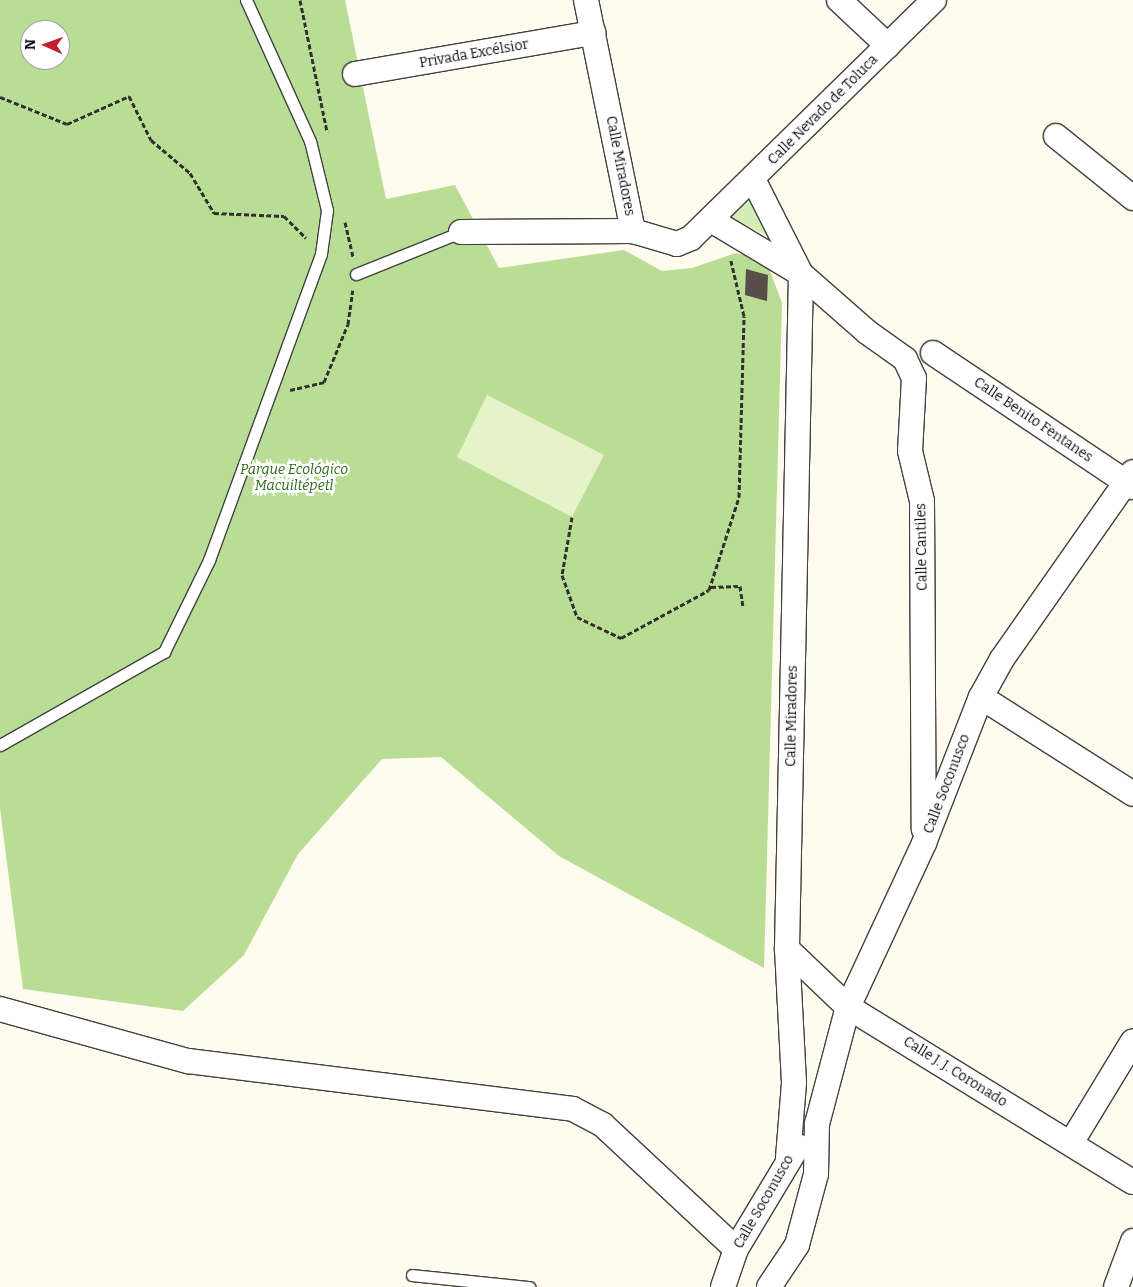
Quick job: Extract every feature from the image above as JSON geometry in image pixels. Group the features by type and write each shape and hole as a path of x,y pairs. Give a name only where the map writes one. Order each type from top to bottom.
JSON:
{"street":[{"name":"Calle Miradores","path":"586,0 633,231 677,244 711,220"},
{"path":"840,0 888,46"},
{"name":"Calle Nevado de Toluca","path":"711,220 934,0"},
{"name":"Privada Excélsior","path":"355,74 593,33"},
{"path":"1056,136 1133,198"},
{"name":"Calle Miradores","path":"753,179 802,274 787,949 794,1083 788,1158"},
{"path":"711,220 802,274"},
{"path":"461,232 633,231"},
{"name":"Calle Cantiles","path":"802,274 867,332 905,359 914,378 910,451 922,502 924,843"},
{"name":"Calle Benito Fentanes","path":"932,354 1130,480"},
{"name":"Calle Soconusco","path":"769,1287 797,1245 816,1174 817,1124 848,1007 924,843 982,697 1002,660 1130,480"},
{"path":"982,697 1133,794"},
{"name":"Calle J. J. Coronado","path":"787,949 848,1007 1133,1182"},
{"path":"0,1009 188,1061 573,1109 603,1125 736,1249"},
{"path":"1071,1143 1133,1041"},
{"name":"Calle Soconusco","path":"723,1287 736,1249 788,1158 817,1124"},
{"path":"1116,1287 1133,1241"}],"lane":[{"path":"0,746 164,652 210,560 321,254 326,210 310,140 246,0"},
{"path":"356,274 461,232"},
{"path":"412,1275 530,1287"}],"path":[{"path":"0,96 67,124 129,96 151,140 190,173 214,212 284,216 321,254"},
{"path":"711,587 739,497 744,316 729,256"},
{"path":"572,517 562,574 577,617 620,638 711,587 740,586 743,607"}],"green space":[{"name":"Parque Ecológico Macuiltépetl","path":"0,0 345,0 386,199 455,185 499,268 624,250 662,271 692,268 736,253 766,260 782,303 764,968 559,856 441,757 382,759 298,854 244,955 183,1011 23,989 0,808"},
{"path":"751,194 777,241 727,215"},
{"path":"487,395 604,455 572,517 457,457"}],"building":[{"path":"746,269 768,275 767,301 745,295"}]}
